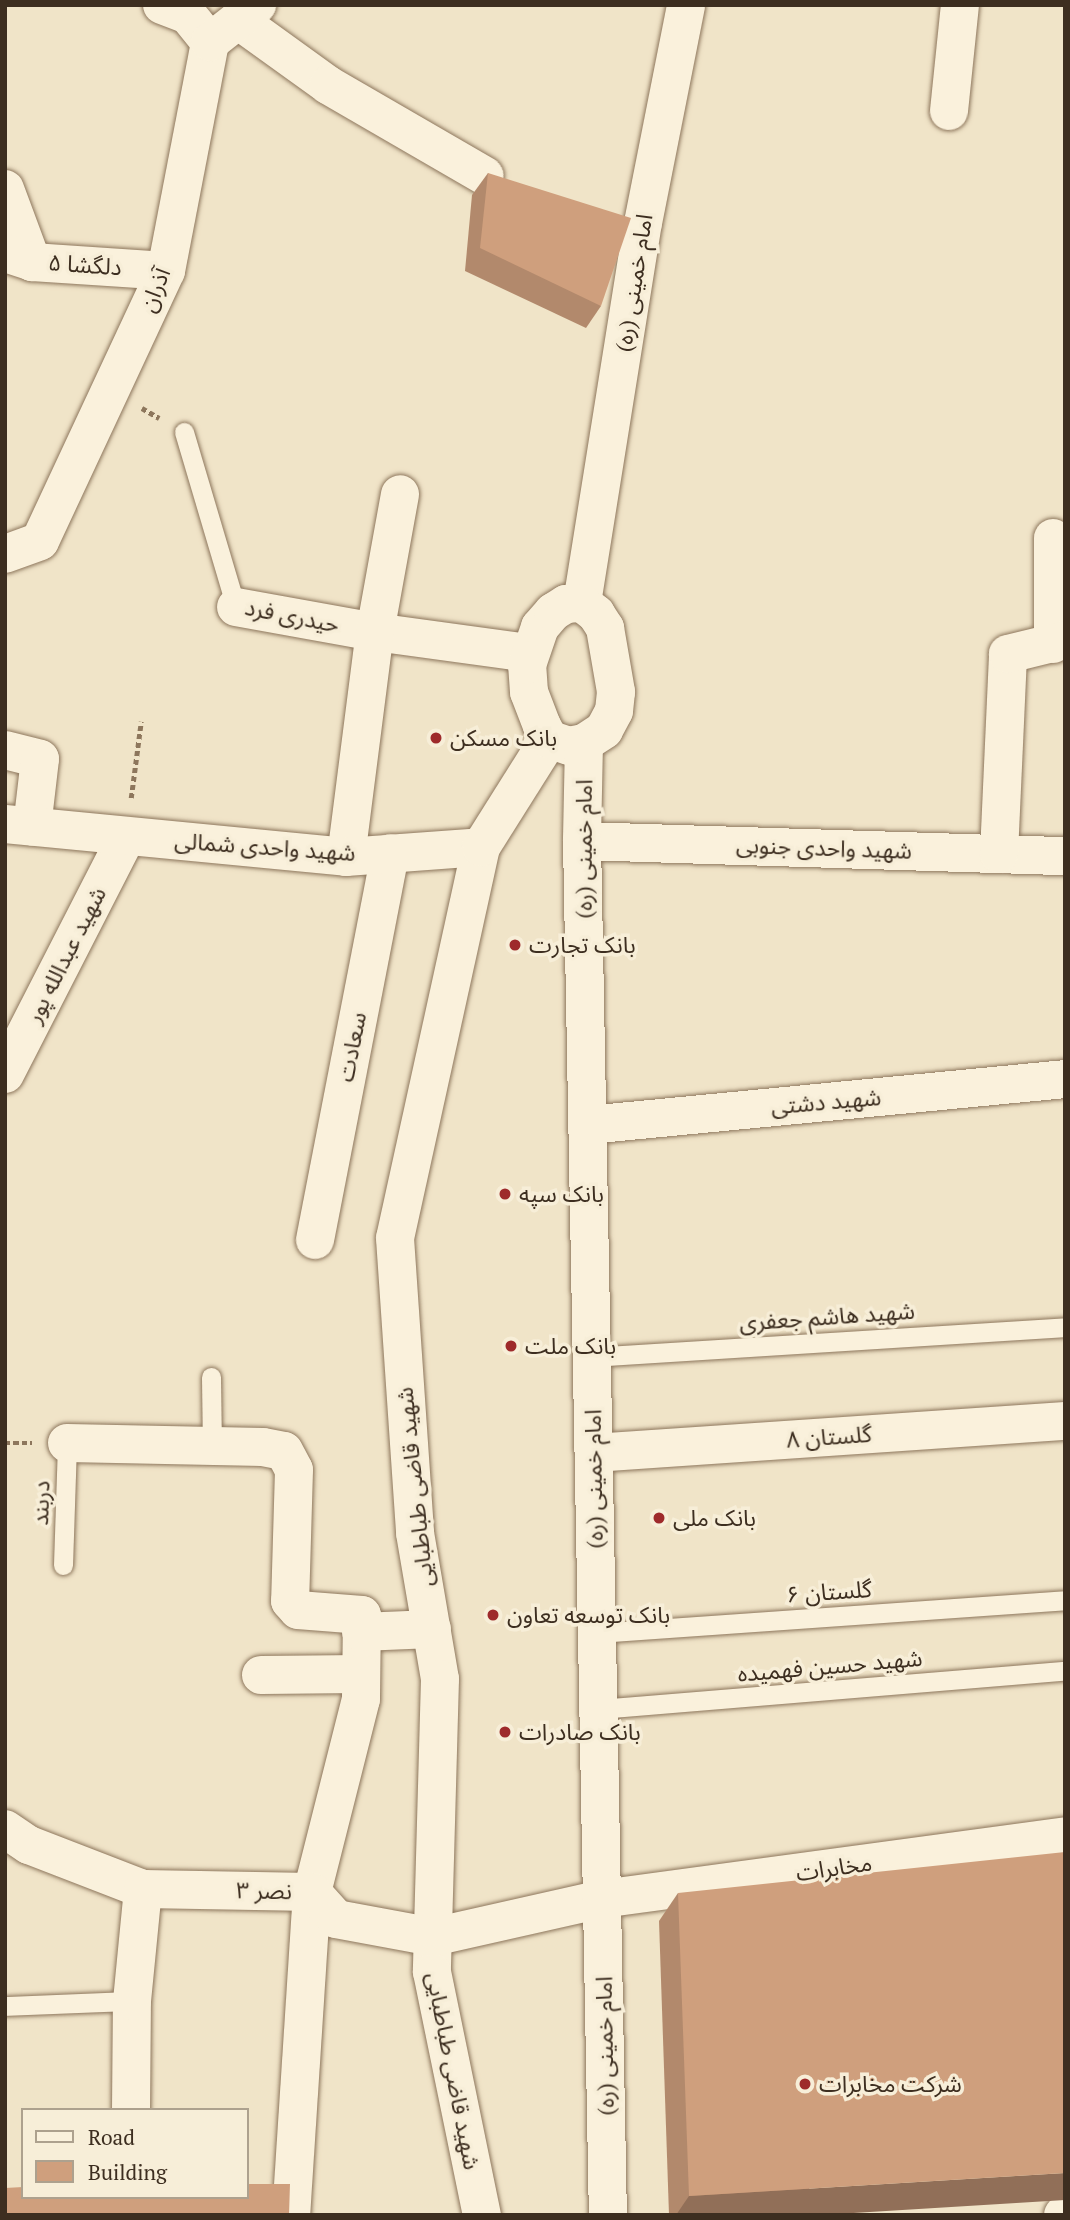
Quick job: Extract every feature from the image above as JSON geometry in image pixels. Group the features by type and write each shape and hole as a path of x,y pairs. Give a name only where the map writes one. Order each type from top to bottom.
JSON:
{"street":[{"path":"162,5 188,15 235,22 328,85 485,176"},
{"name":"امام خمینی (ره)","path":"582,603 643,223 686,5"},
{"path":"949,111 960,5"},
{"name":"آذران","path":"5,554 40,541 166,271 235,22"},
{"path":"5,188 18,258"},
{"name":"دلگشا ۵","path":"18,258 166,271"},
{"path":"346,857 376,632 400,494"},
{"path":"999,854 1008,654 1059,642 1053,538"},
{"path":"481,847 567,741 604,730 614,710 616,692 605,628 596,614 582,603 566,604 553,612 540,627 528,653 526,677 529,692 567,741"},
{"name":"حیدری فرد","path":"236,607 376,632 528,653"},
{"name":"امام خمینی (ره)","path":"567,741 582,841 608,2215"},
{"path":"5,750 40,759 18,825"},
{"name":"شهید واحدی شمالی","path":"18,825 346,857 481,847"},
{"name":"شهید عبدالله پور","path":"5,1074 127,836"},
{"name":"شهید واحدی جنوبی","path":"582,841 1065,856"},
{"name":"شهید قاضی طباطبایی","path":"481,847 395,1238 415,1533 440,1678 432,1972 482,2215"},
{"name":"سعادت","path":"315,1240 390,853"},
{"name":"شهید دشتی","path":"588,1125 1065,1079"},
{"name":"گلستان ۸","path":"594,1452 1065,1421"},
{"path":"68,1443 212,1446 284,1451 294,1470 290,1601 298,1610 361,1623 432,1629"},
{"path":"291,2215 312,1892 361,1699 361,1623"},
{"path":"261,1675 361,1675"},
{"name":"نصر ۳","path":"5,1829 29,1845 142,1889 312,1892 337,1919 433,1937 602,1899"},
{"name":"مخابرات","path":"602,1899 1065,1836"},
{"path":"131,2108 132,2001 142,1889"}],"lane":[{"name":"حیدری فرد","path":"184,432 236,607"},
{"name":"شهيد هاشم جعفری","path":"592,1357 1065,1327"},
{"path":"211,1377 212,1446"},
{"name":"دربند","path":"64,1564 68,1443"},
{"name":"گلستان ۶","path":"597,1633 1065,1600"},
{"name":"شهيد حسین فهمیده","path":"599,1709 1065,1671"},
{"path":"5,2006 132,2001"}],"path":[{"path":"110,391 184,432"},
{"path":"127,836 141,722"}],"building":[{"path":"488,173 631,218 601,306 480,248"},
{"path":"1065,1852 1065,2173 689,2196 678,1893"},
{"path":"248,2184 290,2184 289,2215 5,2215 5,2188 21,2187 21,2199 248,2199"}],"place":[{"name":"بانک مسکن","path":"436,738"},
{"name":"بانک تجارت","path":"515,945"},
{"name":"بانک سپه","path":"505,1194"},
{"name":"بانک ملت","path":"511,1346"},
{"name":"بانک ملی","path":"659,1518"},
{"name":"بانک توسعه تعاون","path":"493,1615"},
{"name":"بانک صادرات","path":"505,1732"},
{"name":"شرکت مخابرات","path":"805,2084"}]}
